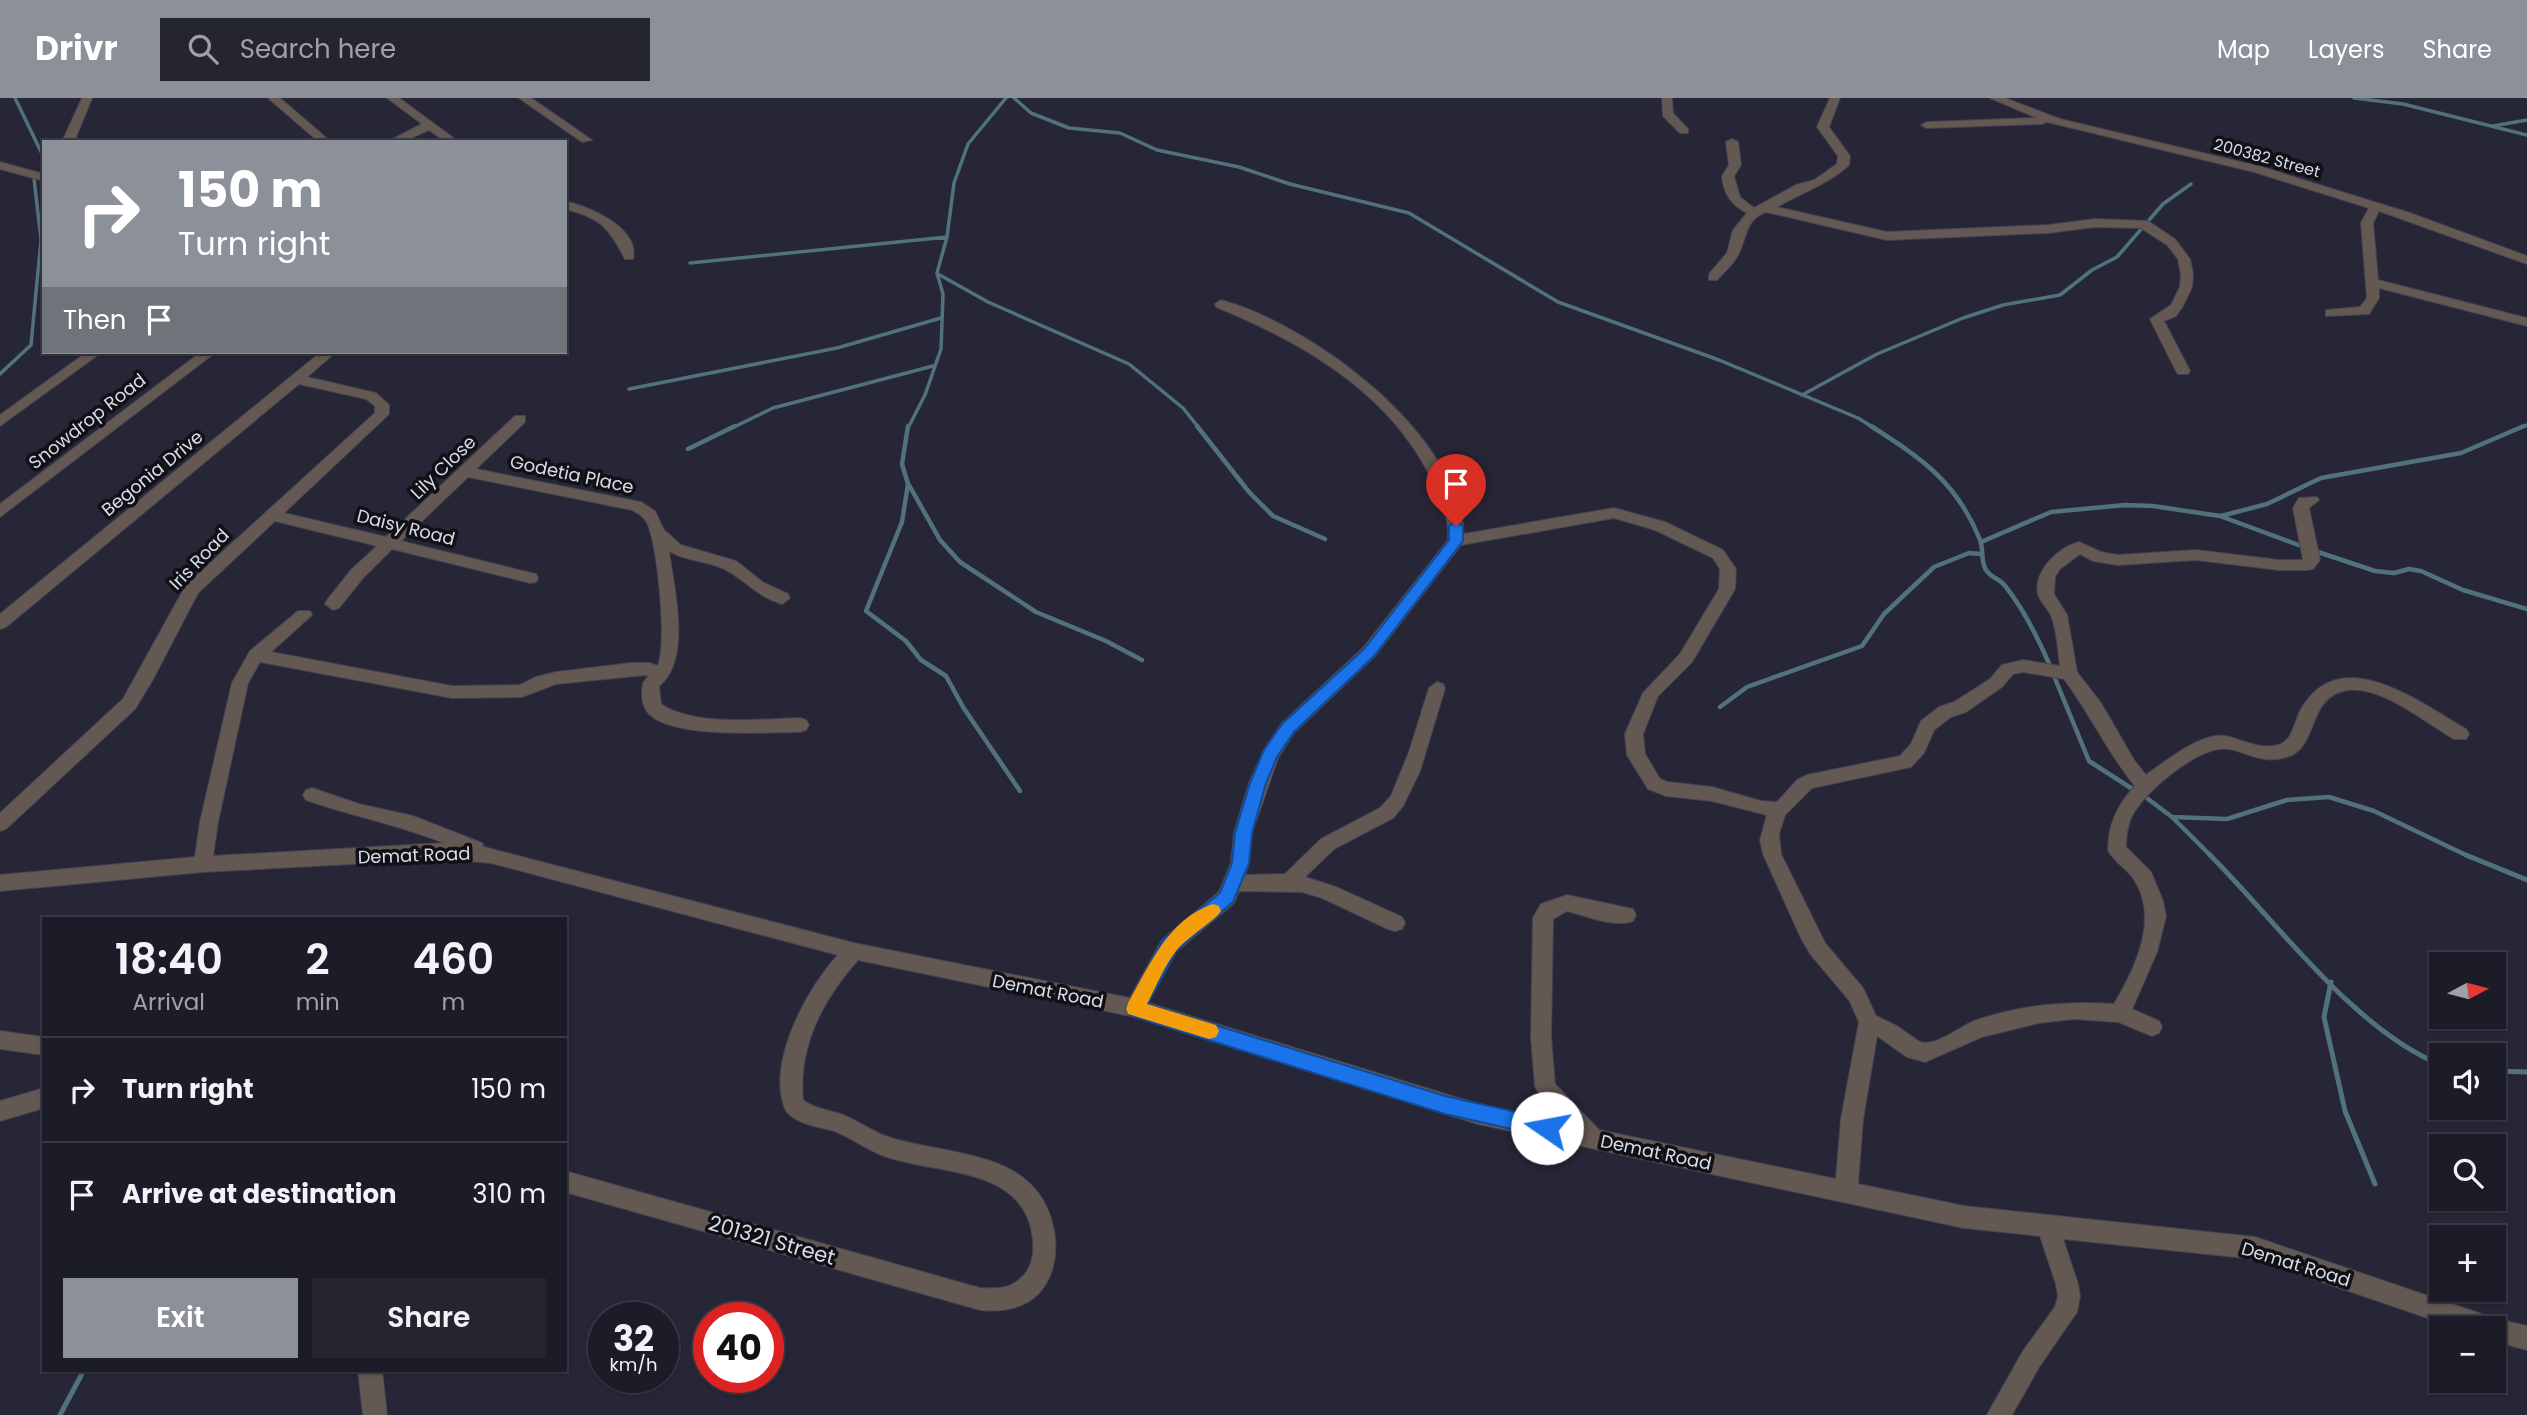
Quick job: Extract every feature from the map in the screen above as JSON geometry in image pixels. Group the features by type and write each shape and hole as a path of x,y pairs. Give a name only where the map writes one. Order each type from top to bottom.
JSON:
{"street":[{"path":"69,140 87,98"},
{"path":"273,98 324,140"},
{"path":"392,98 451,140"},
{"path":"524,98 586,140"},
{"path":"1667,98 1667,114 1684,131"},
{"path":"1713,277 1733,254 1739,230 1759,210 1793,191 1818,182 1843,165 1844,156 1823,127 1835,98"},
{"name":"200382 Street","path":"1995,98 2056,121 2258,169 2527,260"},
{"path":"1927,125 2056,121"},
{"path":"396,140 429,125"},
{"path":"1732,142 1735,160 1728,176 1730,188 1740,206 1887,236 2048,229 2095,223 2144,224 2171,242 2184,259 2187,274 2182,298 2171,313 2157,319 2183,371"},
{"path":"0,164 42,177"},
{"path":"29,173 42,167"},
{"path":"567,206 603,219 624,240 629,256"},
{"path":"2331,313 2364,311 2373,298 2367,223 2375,207"},
{"path":"2372,283 2527,322"},
{"path":"1135,1009 1169,946 1227,897 1240,863 1243,833 1270,755 1288,728 1389,631 1456,541 1456,526 1451,506 1431,462 1393,414 1357,381 1303,340 1261,319 1221,304"},
{"path":"0,422 92,354"},
{"name":"Begonia Drive","path":"0,622 327,354"},
{"name":"Snowdrop Road","path":"0,512 203,356"},
{"name":"Iris Road","path":"0,824 129,704 144,681 164,637 192,589 379,420 383,410 379,400 371,396 296,379"},
{"name":"Lily Close","path":"333,604 357,574 520,419"},
{"name":"Godetia Place","path":"466,472 636,506 648,512 657,532 664,569 670,655 661,676 651,683 649,699 652,706 657,712 680,721 701,724 800,725"},
{"path":"2145,786 2128,765 2095,708 2068,673 2066,643 2059,615 2046,594 2047,577 2054,565 2079,547 2098,556 2118,560 2196,555 2299,567 2307,565 2312,559 2301,508 2304,502 2312,500"},
{"path":"1456,541 1614,513 1660,526 1718,554 1728,569 1727,589 1686,658 1651,693 1634,734 1636,755 1654,784 1666,789 1712,793 1761,808 1771,807 1776,811 1777,818 1770,828 1768,843 1772,854 1808,932 1818,949 1856,994 1869,1022 1852,1119 1846,1192"},
{"name":"Daisy Road","path":"273,515 530,578"},
{"path":"657,532 676,549 730,565 758,587 782,598"},
{"path":"203,864 210,813 240,683 256,655 304,615"},
{"path":"256,655 452,692 525,691 539,682 556,678 626,669 649,669 661,676"},
{"path":"1776,811 1785,806 1798,788 1807,782 1905,762 1918,748 1927,726 1944,712 1960,707 1996,682 2008,669 2023,666 2068,673"},
{"path":"2119,1013 2129,998 2154,929 2154,903 2144,877 2120,855 2116,845 2116,830 2145,786 2180,759 2215,743 2222,742 2273,754 2289,750 2295,744 2314,703 2338,684 2364,685 2391,691 2460,734"},
{"path":"1290,882 1311,857 1356,827 1379,817 1393,807 1416,754 1437,688"},
{"path":"312,795 358,811 414,822 491,855"},
{"name":"Demat Road","path":"0,883 203,864 443,851 491,855 854,951 1135,1009 1456,1108 1964,1217 2255,1248 2454,1316"},
{"path":"1234,883 1290,882 1349,901 1395,923"},
{"path":"1593,1138 1570,1111 1552,1098 1545,1086 1541,1038 1543,918 1548,910 1567,903 1609,914 1626,915"},
{"name":"201321 Street","path":"567,1182 980,1299 999,1301 1013,1297 1031,1285 1045,1254 1041,1219 1017,1184 999,1175 885,1146 838,1123 810,1115 793,1104 793,1072 808,1016 823,987 854,951"},
{"path":"1869,1022 1890,1032 1914,1050 1925,1053 1978,1029 2039,1014 2074,1010 2119,1013 2152,1027"},
{"path":"0,1040 42,1046"},
{"path":"0,1111 42,1099"},
{"path":"1999,1415 2031,1359 2065,1312 2069,1296 2067,1284 2048,1227"},
{"name":"Demat Road","path":"2506,1333 2527,1338"},
{"path":"370,1372 375,1415"}],"waterway":[{"path":"15,98 42,154"},
{"path":"947,237 954,183 968,144 1006,98"},
{"path":"1014,98 1031,113 1069,128 1120,133 1157,150 1239,167 1290,184 1409,213 1558,302 1719,360 1802,395"},
{"path":"2354,98 2403,104 2527,135"},
{"path":"2493,126 2527,120"},
{"path":"0,374 31,345 41,240 34,178"},
{"path":"1802,395 1877,354 1963,318 2003,305 2060,295 2092,270 2117,257 2163,204 2191,184"},
{"path":"690,263 947,237"},
{"path":"908,428 925,395 941,349 943,294 937,273 947,237"},
{"path":"938,274 988,302 1129,364 1183,408 1199,428"},
{"path":"629,389 837,348 941,318"},
{"path":"732,428 773,408 933,366"},
{"path":"1802,395 1858,418 1874,428"},
{"path":"2520,428 2527,425"},
{"path":"688,449 735,426"},
{"path":"908,426 902,464 908,484 902,522 866,611 906,641 921,660 946,676 963,707 1020,791"},
{"path":"1197,426 1249,492 1273,516 1325,539"},
{"path":"1871,426 1906,449 1949,487 1971,520 1980,540 1986,570 2004,584 2019,606 2050,666"},
{"path":"2221,516 2267,504 2321,478 2461,453 2524,426"},
{"path":"909,485 940,540 960,562 1036,612 1106,641 1142,660"},
{"path":"1981,542 2051,512 2125,505 2153,506 2220,516 2304,547"},
{"path":"2315,551 2375,571 2421,571 2463,590 2527,609"},
{"path":"1720,707 1747,687 1862,646 1884,614 1934,567 1969,553 1980,554"},
{"path":"2054,676 2089,761 2134,790"},
{"path":"2172,817 2227,819 2287,800 2329,797 2374,811 2470,857"},
{"path":"2148,799 2172,817"},
{"path":"2172,817 2210,855"},
{"path":"2210,855 2331,984"},
{"path":"2466,855 2527,880"},
{"path":"2331,984 2377,1026 2429,1059"},
{"path":"2331,984 2324,1017 2345,1111 2375,1184"},
{"path":"2506,1071 2527,1072"},
{"path":"60,1415 83,1372"}],"slow traffic":[{"path":"1209,1031 1135,1009 1169,946 1199,918 1213,911"}],"route":[{"path":"1456,526 1456,541 1449,552 1409,601 1389,631 1310,710 1288,728 1270,755 1258,783 1243,833 1240,863 1227,897 1169,946 1135,1009 1445,1105 1547,1128"}]}
